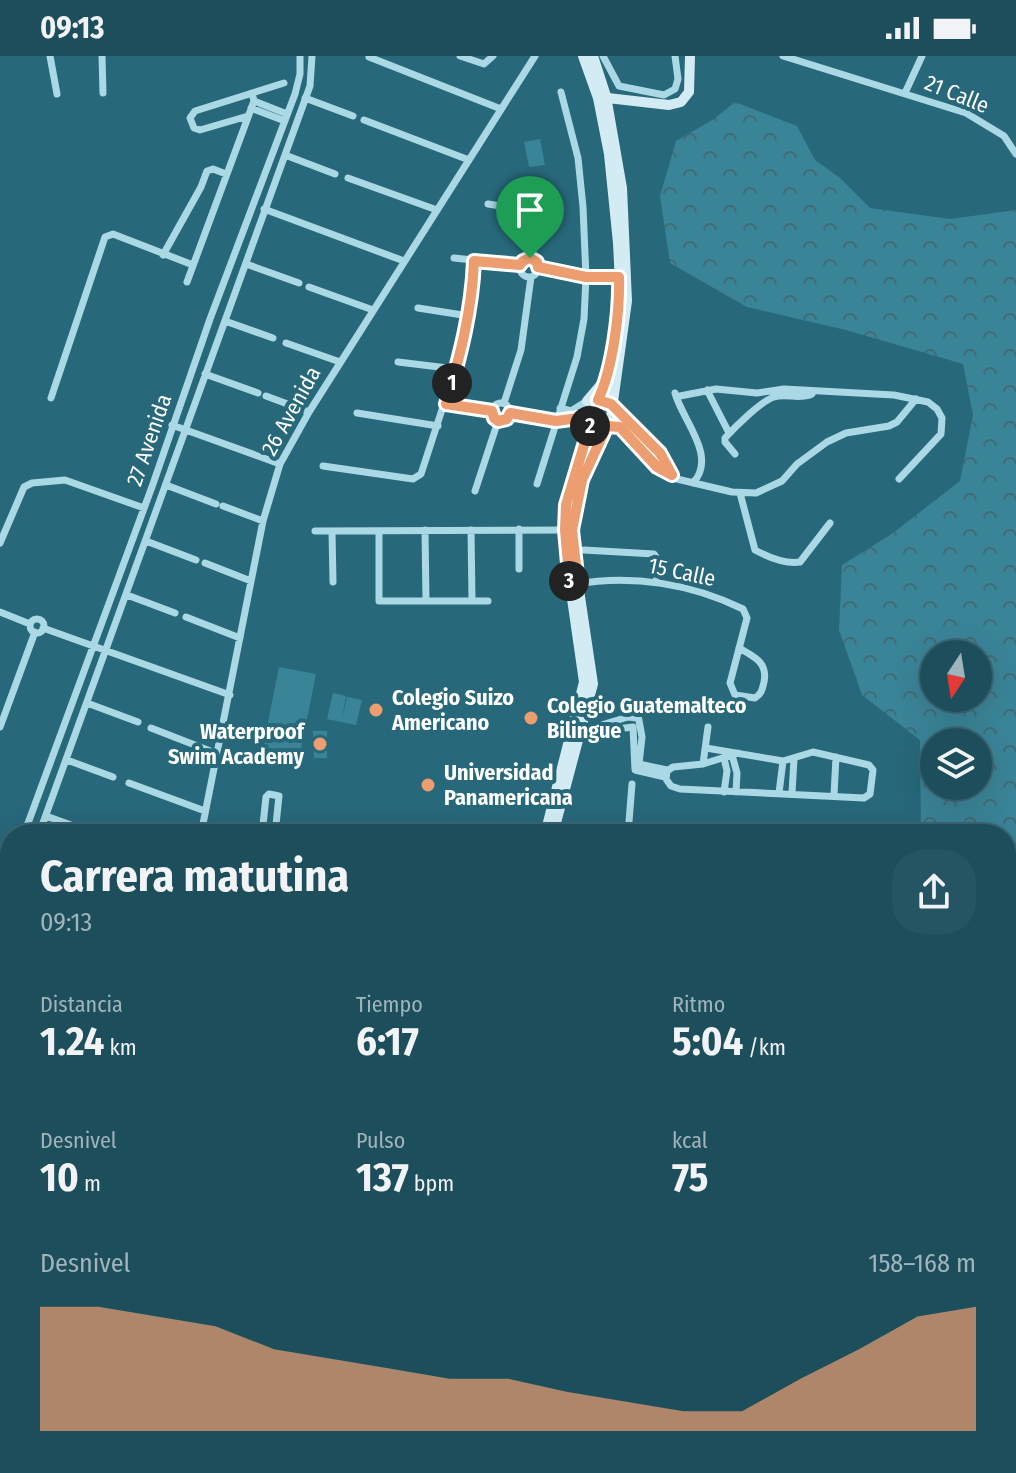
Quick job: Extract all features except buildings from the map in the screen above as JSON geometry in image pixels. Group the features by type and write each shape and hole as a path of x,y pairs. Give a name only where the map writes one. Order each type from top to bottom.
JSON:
{"main road":[{"path":"548,824 592,696 593,676 574,585 566,505 591,422 593,401 605,380 616,327 619,277 602,97 583,56"},
{"path":"568,530 582,480 607,426 624,331 627,270 622,188 593,56"},
{"path":"602,97 669,105 685,99 690,87 690,56"},
{"path":"556,824 578,734"}],"street":[{"path":"50,56 57,94"},
{"path":"102,56 103,93"},
{"name":"27 Avenida","path":"28,824 286,118 300,74 300,56"},
{"name":"27 Avenida","path":"43,824 305,98 312,76 312,56"},
{"path":"460,56 484,64 493,56"},
{"name":"26 Avenida","path":"203,824 263,521 280,464 340,362 535,56"},
{"path":"603,56 619,86 664,95 675,89 678,79 675,56"},
{"path":"905,93 922,56"},
{"path":"369,57 501,109"},
{"name":"21 Calle","path":"787,57 966,113 1004,136 1016,154"},
{"path":"284,83 251,104 198,130 193,127 190,118 195,111 251,104 286,118"},
{"path":"537,484 577,357 584,319 583,207 578,158 561,92"},
{"path":"305,98 353,116"},
{"path":"187,282 251,104"},
{"path":"364,120 469,160"},
{"path":"285,155 335,174"},
{"path":"163,255 207,171 213,169 226,174"},
{"path":"348,178 437,210"},
{"path":"525,191 530,258"},
{"path":"488,204 526,210"},
{"path":"254,205 404,261"},
{"path":"51,398 105,237 113,234 193,265"},
{"path":"454,258 520,265"},
{"path":"520,265 530,258"},
{"path":"504,403 521,350 531,277 538,267 537,262 530,258"},
{"path":"323,466 416,478 422,472 456,369 469,316 474,261"},
{"path":"246,264 299,283"},
{"path":"520,265 522,274 531,277"},
{"path":"538,267 586,277 619,277"},
{"path":"309,287 373,310"},
{"path":"418,308 469,316"},
{"path":"225,321 273,338"},
{"path":"286,343 340,362"},
{"path":"398,362 456,369"},
{"path":"205,374 309,412"},
{"path":"735,454 724,440 765,396 776,389 894,395 928,402 937,409 943,427 941,434 899,479"},
{"path":"707,390 729,433"},
{"path":"693,483 700,472 702,458 678,394 707,390 765,396"},
{"path":"510,413 556,421 578,418 620,427 657,467 686,483 756,493 772,488 813,451 846,433 897,422 916,399"},
{"path":"560,408 575,410 593,401 612,405 660,453 672,475"},
{"path":"578,418 593,401"},
{"path":"497,403 504,403 510,408 510,413 507,419 498,421 492,411 497,403"},
{"path":"446,404 492,411"},
{"path":"357,413 438,426"},
{"path":"475,491 498,421"},
{"path":"172,425 280,464"},
{"path":"0,543 24,487 32,483 65,480 144,508"},
{"path":"166,485 263,521"},
{"path":"740,493 755,550 775,558 800,562 830,523"},
{"path":"519,529 519,569"},
{"path":"425,530 426,601"},
{"path":"471,530 472,600"},
{"path":"315,531 568,530"},
{"path":"332,531 333,582"},
{"path":"379,531 379,601 488,601"},
{"path":"146,541 196,560"},
{"path":"584,550 651,553 657,557 656,582"},
{"path":"205,563 251,581"},
{"name":"15 Calle","path":"574,585 604,579 656,582 717,598 743,609 747,618 739,648 730,683 735,695 755,698 761,692 765,670 761,661 739,648"},
{"path":"127,595 175,613"},
{"path":"0,612 30,624"},
{"path":"186,617 240,638"},
{"path":"30,624 38,619 43,623 43,628"},
{"path":"30,624 35,632"},
{"path":"0,727 35,632 43,628 230,695"},
{"path":"87,703 138,722"},
{"path":"636,704 634,767 666,774"},
{"path":"578,734 628,717 637,718"},
{"path":"578,734 590,735 630,726 637,732"},
{"path":"703,764 708,727"},
{"path":"151,728 218,754"},
{"path":"666,774 669,785 677,789 868,797 870,794 873,770 869,765 811,752 783,761 732,755 706,748"},
{"path":"666,774 673,767 703,764 732,755"},
{"path":"724,792 732,755"},
{"path":"732,755 737,773 736,792"},
{"path":"834,795 836,757"},
{"path":"792,793 794,759"},
{"path":"67,760 113,777"},
{"path":"779,793 783,761"},
{"path":"129,783 205,811"},
{"path":"629,824 632,784"},
{"path":"263,824 269,794 279,796 276,824"},
{"path":"46,816 68,824"}],"green space":[{"path":"735,102 797,126 815,160 840,178 870,208 950,219 1016,210 1016,824 921,824 921,800 992,800 992,728 920,728 920,740 862,695 839,630 842,565 893,533 960,481 973,415 963,364 846,330 747,307 670,263 660,196 676,141 714,119"},
{"path":"540,139 545,165 529,167 524,142"},
{"path":"279,667 316,674 300,754 263,747"},
{"path":"333,693 346,696 342,719 347,697 362,700 356,725 327,719"},
{"name":"Waterproof Swim Academy","path":"313,731 327,731 327,758 314,758"}],"place":[{"name":"Colegio Suizo Americano","path":"376,710"},
{"name":"Colegio Guatemalteco Bilingue","path":"531,718"},
{"name":"Waterproof Swim Academy","path":"320,744"},
{"name":"Universidad Panamericana","path":"428,785"}],"route":[{"path":"530,258 520,265 474,261 465,339 446,404 492,411 498,421 507,419 510,413 556,421 578,418 591,422 573,476 564,517 565,530 572,530 578,584 570,586 565,530 572,530 582,480 607,426 620,427 657,467 672,475 660,453 611,404 598,400 603,390 616,327 619,277 586,277 538,267 537,262 530,258"}]}
